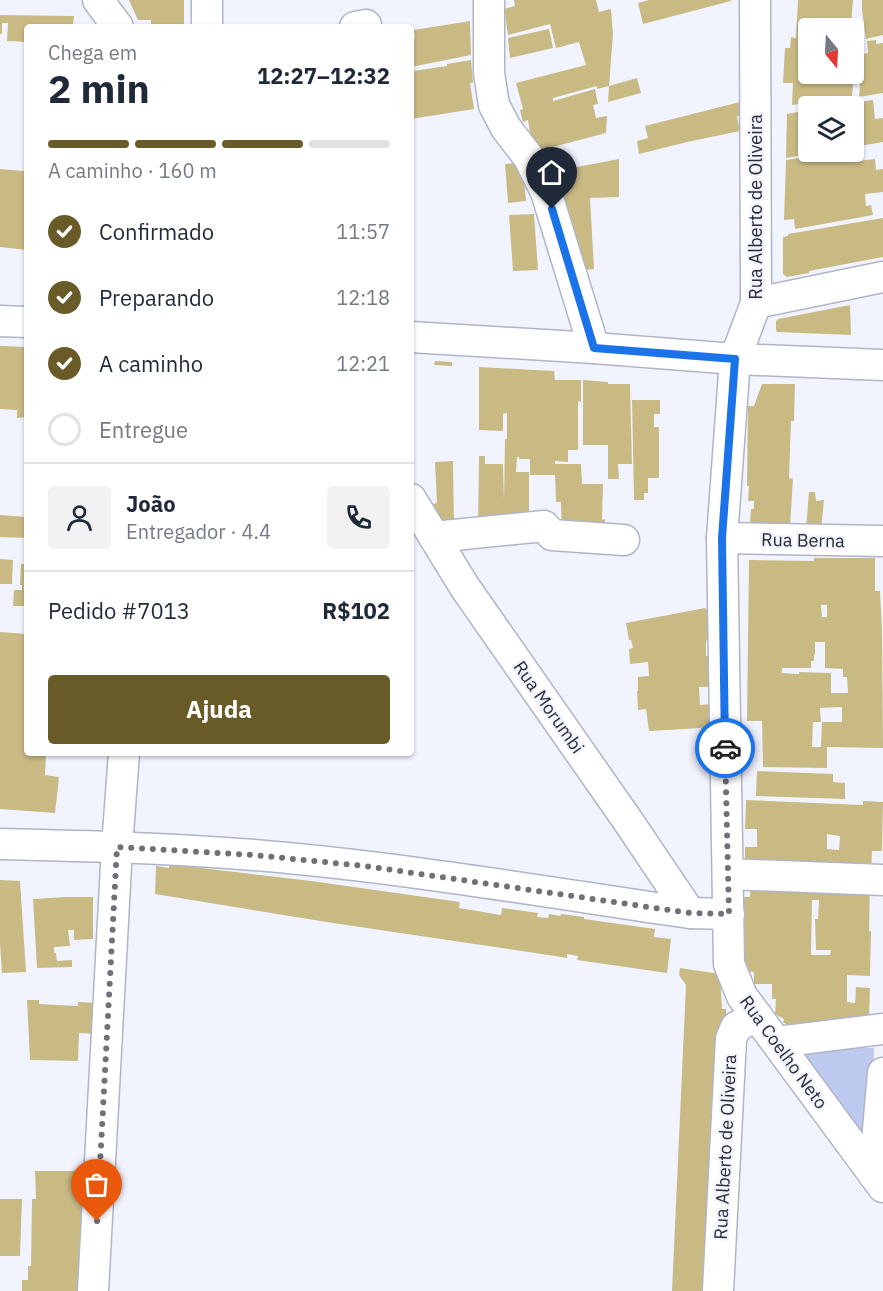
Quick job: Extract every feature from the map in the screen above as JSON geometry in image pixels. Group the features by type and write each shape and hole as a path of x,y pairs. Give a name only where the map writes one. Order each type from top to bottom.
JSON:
{"street":[{"path":"98,0 116,24"},
{"path":"207,0 207,24"},
{"path":"489,0 489,73 494,105 506,128 529,158 546,192 594,348"},
{"name":"Rua Alberto de Oliveira","path":"729,914 722,538 735,359 756,303 755,0"},
{"path":"756,303 883,277"},
{"path":"0,321 24,322"},
{"path":"414,337 735,359 883,365"},
{"name":"Rua Morumbi","path":"414,504 464,586 628,820 690,913"},
{"path":"434,537 544,525 552,535 624,540"},
{"name":"Rua Berna","path":"722,538 883,542"},
{"path":"93,1291 124,756"},
{"path":"0,844 117,847 253,855 365,866 690,913 729,914"},
{"path":"728,874 883,880"},
{"name":"Rua Coelho Neto","path":"729,914 729,964 742,996 879,1181"},
{"name":"Rua Alberto de Oliveira","path":"718,1291 731,1039 736,1027 757,1016"},
{"path":"777,1042 883,1029"},
{"path":"879,1181 883,1073"}],"shaded area":[{"path":"806,1048 874,1048 872,1149 801,1054"}],"building":[{"path":"129,0 184,0 184,24 151,24 151,20 138,20"},
{"path":"514,0 596,0 599,12 611,9 613,34 609,86 597,89 597,86 553,98 553,101 595,89 598,104 593,105 596,118 607,116 606,133 538,151 530,133 528,120 523,122 520,110 523,109 516,83 586,65 579,42 556,48 550,24 508,35 504,9 515,6"},
{"path":"649,0 731,1 643,24 638,3"},
{"path":"798,0 853,0 852,18 798,18 798,84 853,84 852,96 798,96 798,104 792,105 793,83 783,83 785,48 790,48 791,37 796,38"},
{"path":"862,0 883,0 883,35 866,39"},
{"path":"0,15 74,16 73,24 24,24 24,42 7,41 8,23 2,23 2,34 0,34"},
{"path":"470,21 471,55 414,66 414,30"},
{"path":"549,29 553,48 510,58 508,38"},
{"path":"876,40 876,44 883,43 883,93 859,96 860,84 864,84 864,54 868,53 867,41"},
{"path":"471,60 473,83 470,83 474,109 414,119 414,71 447,66 447,64"},
{"path":"637,78 641,93 608,102 609,86"},
{"path":"873,100 875,119 883,118 883,142 864,145 864,101"},
{"path":"740,102 741,116 737,116 740,131 639,154 637,141 648,138 645,126"},
{"path":"798,112 798,156 786,158 787,114"},
{"path":"798,158 798,162 864,162 875,159 876,170 883,169 883,192 865,194 866,206 871,205 873,215 795,229 794,219 784,220 786,160"},
{"path":"619,159 619,197 590,198 594,269 586,270 556,171"},
{"path":"522,162 526,201 508,203 505,164"},
{"path":"0,169 24,171 24,250 0,247"},
{"path":"534,214 538,270 513,271 509,215"},
{"path":"883,218 883,257 787,277 783,274 783,237 788,234"},
{"path":"850,305 851,335 777,332 776,330 778,319"},
{"path":"0,346 24,347 24,417 17,418 17,410 0,409"},
{"path":"435,361 452,362 452,366 434,365"},
{"path":"479,367 554,371 555,380 581,380 581,402 578,401 578,450 568,450 568,462 555,461 555,464 581,464 582,484 603,484 604,536 562,534 561,502 556,502 555,475 530,475 530,459 519,459 519,457 517,457 516,472 529,472 529,515 478,526 479,456 485,456 485,464 503,464 504,501 505,439 507,439 507,413 503,414 503,431 479,430"},
{"path":"583,380 608,382 608,384 630,384 632,464 618,464 619,479 608,479 608,445 583,445"},
{"path":"762,384 795,384 789,478 793,479 790,527 750,523 754,501 748,501 749,486 747,486 748,406 754,406"},
{"path":"632,400 660,400 660,414 654,414 654,427 659,427 659,478 648,478 648,493 644,493 644,500 634,500"},
{"path":"453,461 454,523 443,523 433,504 437,503 435,462"},
{"path":"809,492 815,492 816,501 824,500 821,530 806,529"},
{"path":"0,515 24,517 24,538 0,537"},
{"path":"814,558 875,558 875,591 880,591 882,630 883,748 827,747 827,768 763,767 762,721 747,721 749,560 814,561","holes":["821,605 827,605 827,617 822,617","815,642 825,642 825,668 843,669 843,677 847,677 848,693 831,693 831,673 782,673 782,668 811,668 811,661 814,661","842,707 842,722 822,722 821,747 812,747 813,722 821,722 820,708"]},
{"path":"0,559 13,560 12,584 0,584"},
{"path":"21,564 24,564 24,606 13,606 14,590 22,590 22,585 20,585"},
{"path":"712,608 711,640 706,641 706,656 710,656 714,687 699,687 700,705 712,704 713,729 649,731 646,709 638,710 637,691 638,677 649,676 648,662 630,664 629,649 633,648 626,623"},
{"path":"0,632 24,634 24,756 46,756 45,775 59,777 55,813 0,809"},
{"path":"757,771 833,774 833,782 845,783 845,799 756,796"},
{"path":"746,800 863,805 863,801 883,802 882,851 872,851 871,876 745,871 745,847 757,847 757,829 745,829","holes":["827,834 840,836 839,850 827,849"]},
{"path":"169,864 460,902 459,908 501,915 502,908 538,913 537,917 548,918 549,914 560,916 561,914 655,929 654,937 671,939 667,973 577,960 578,956 567,954 567,958 155,894 156,866 169,868"},
{"path":"751,876 870,881 870,976 847,975 847,1002 855,1003 856,987 870,988 869,1022 792,1028 783,1022 784,1019 775,1014 776,999 772,999 772,984 754,984 754,972 742,971 744,924 740,924 741,912 744,912 744,897 750,897","holes":["812,900 819,900 818,919 815,919 816,950 831,950 830,955 811,955"]},
{"path":"0,880 20,881 26,972 2,973"},
{"path":"93,897 93,939 74,940 74,930 68,930 70,946 54,947 54,953 56,953 57,961 72,960 72,967 37,968 33,899"},
{"path":"680,968 720,974 722,1009 726,1009 726,1021 722,1021 710,1291 672,1291 686,985 679,975"},
{"path":"27,1000 39,1000 39,1004 78,1006 78,1002 100,1003 98,1034 79,1033 78,1061 30,1060"},
{"path":"35,1171 89,1171 84,1280 78,1280 77,1291 22,1291 22,1280 28,1280 28,1266 31,1266 32,1199 36,1199"},
{"path":"0,1199 22,1199 20,1256 0,1256"}],"way so far":[{"path":"97,1221 117,847 253,855 365,866 690,913 729,914 725,748"}],"route":[{"path":"552,209 594,348 735,359 722,538 725,748"}]}
